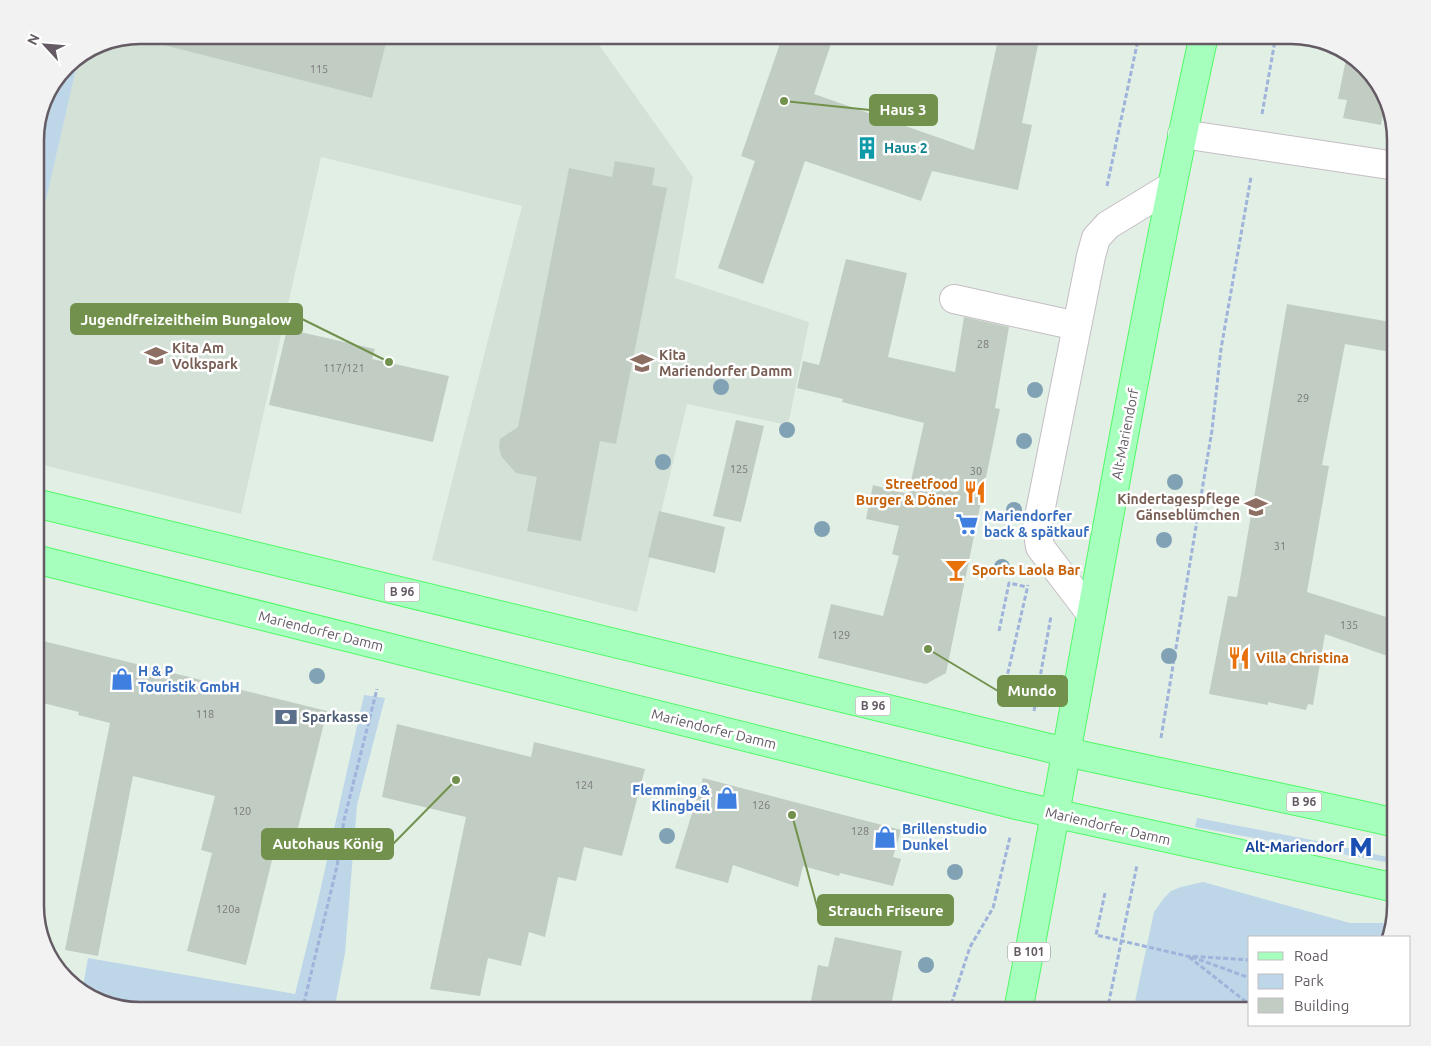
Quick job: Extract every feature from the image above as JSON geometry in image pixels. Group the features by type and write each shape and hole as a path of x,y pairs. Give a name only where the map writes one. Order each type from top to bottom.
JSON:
{"main road":[{"name":"Alt-Mariendorf","path":"1020,1002 1172,186 1202,44"},
{"name":"B 96","path":"44,505 1066,752 1387,821"},
{"name":"Mariendorfer Damm","path":"44,561 983,798 1387,886"}],"lane":[{"path":"1182,134 1387,165"},
{"path":"1091,614 1040,547 1038,527 1090,256 1096,238 1108,225 1172,186"},
{"path":"954,299 1077,326"}],"path":[{"path":"1162,737 1212,430 1221,349 1274,44"},
{"path":"1001,706 1031,570 1047,557"},
{"path":"1000,631 1008,584 1027,587"},
{"path":"304,1002 337,866 344,820 377,689"},
{"path":"1109,1002 1138,863"},
{"path":"951,1002 970,947 993,908 999,887"},
{"path":"1104,893 1096,935 1187,956 1248,977"},
{"path":"1187,956 1248,960"},
{"path":"1187,956 1246,1002"}],"shaded area":[{"path":"133,44 598,44 693,177 675,278 809,322 788,425 687,404 637,612 432,560 522,206 321,157 241,514 44,465 44,209 76,68 86,60 109,49"}],"green space":[{"path":"76,68 44,209 44,133 47,115 60,86"},
{"path":"364,695 385,698 357,805 345,953 336,1002 140,1002 109,997 83,984 88,958 295,994"},
{"path":"1197,818 1312,840 1387,857 1387,862 1195,827"},
{"path":"1203,882 1350,923 1385,923 1385,925 1382,936 1248,936 1248,1002 1135,1002 1154,912 1171,891"}],"building":[{"path":"164,44 386,44 372,98"},
{"path":"780,44 831,44 814,94 974,150 997,44 1038,44 1022,123 1032,125 1018,190 932,171 921,201 805,161 763,284 718,268 755,161 741,156"},
{"path":"1346,61 1367,81 1377,97 1383,114 1381,125 1343,118 1347,100 1338,99"},
{"path":"615,161 655,168 652,185 667,188 616,444 600,441 581,541 527,531 537,477 516,473 501,456 499,446 500,439 518,427 569,168 612,177"},
{"path":"846,259 907,273 888,357 955,372 964,317 1009,327 995,408 1000,409 946,673 926,684 818,658 831,604 883,616 899,556 892,554 899,526 866,519 873,485 908,494 924,423 842,402 843,399 797,388 803,361 819,365"},
{"path":"1287,304 1387,321 1387,351 1345,344 1322,465 1329,466 1307,592 1387,617 1387,656 1325,634 1313,705 1308,704 1306,710 1268,702 1268,705 1209,694 1228,596 1237,597"},
{"path":"287,329 375,349 372,359 449,376 433,442 269,405"},
{"path":"736,420 764,426 741,522 713,516"},
{"path":"659,511 725,527 715,573 648,557"},
{"path":"44,641 327,711 297,832 280,828 246,965 187,951 212,853 201,850 215,796 133,776 98,956 65,950 110,723 78,715 79,712 44,703"},
{"path":"397,724 531,757 534,742 645,769 622,856 584,847 576,881 558,877 545,937 529,932 521,966 488,958 480,996 430,989 466,817 382,797"},
{"path":"703,778 901,830 893,857 901,859 893,886 840,873 839,876 803,866 798,887 733,865 728,883 675,868"},
{"path":"835,937 902,951 892,1002 811,1002 818,965 828,967"}],"place":[{"name":"Haus 3","path":"784,101"},
{"name":"Haus 2","path":"867,148"},
{"name":"Kita Am Volkspark","path":"156,356"},
{"name":"Jugendfreizeitheim Bungalow","path":"389,362"},
{"name":"Kita Mariendorfer Damm","path":"642,363"},
{"name":"Streetfood Burger & Döner","path":"975,492"},
{"name":"Kindertagespflege Gänseblümchen","path":"1256,507"},
{"name":"Mariendorfer back & spätkauf","path":"967,524"},
{"name":"Sports Laola Bar","path":"956,570"},
{"name":"Mundo","path":"928,649"},
{"name":"Villa Christina","path":"1239,658"},
{"name":"H & P Touristik GmbH","path":"122,679"},
{"name":"Sparkasse","path":"286,717"},
{"name":"Autohaus König","path":"456,780"},
{"name":"Flemming & Klingbeil","path":"727,798"},
{"name":"Strauch Friseure","path":"792,815"},
{"name":"Brillenstudio Dunkel","path":"885,837"},
{"name":"Alt-Mariendorf","path":"1361,847"}]}
